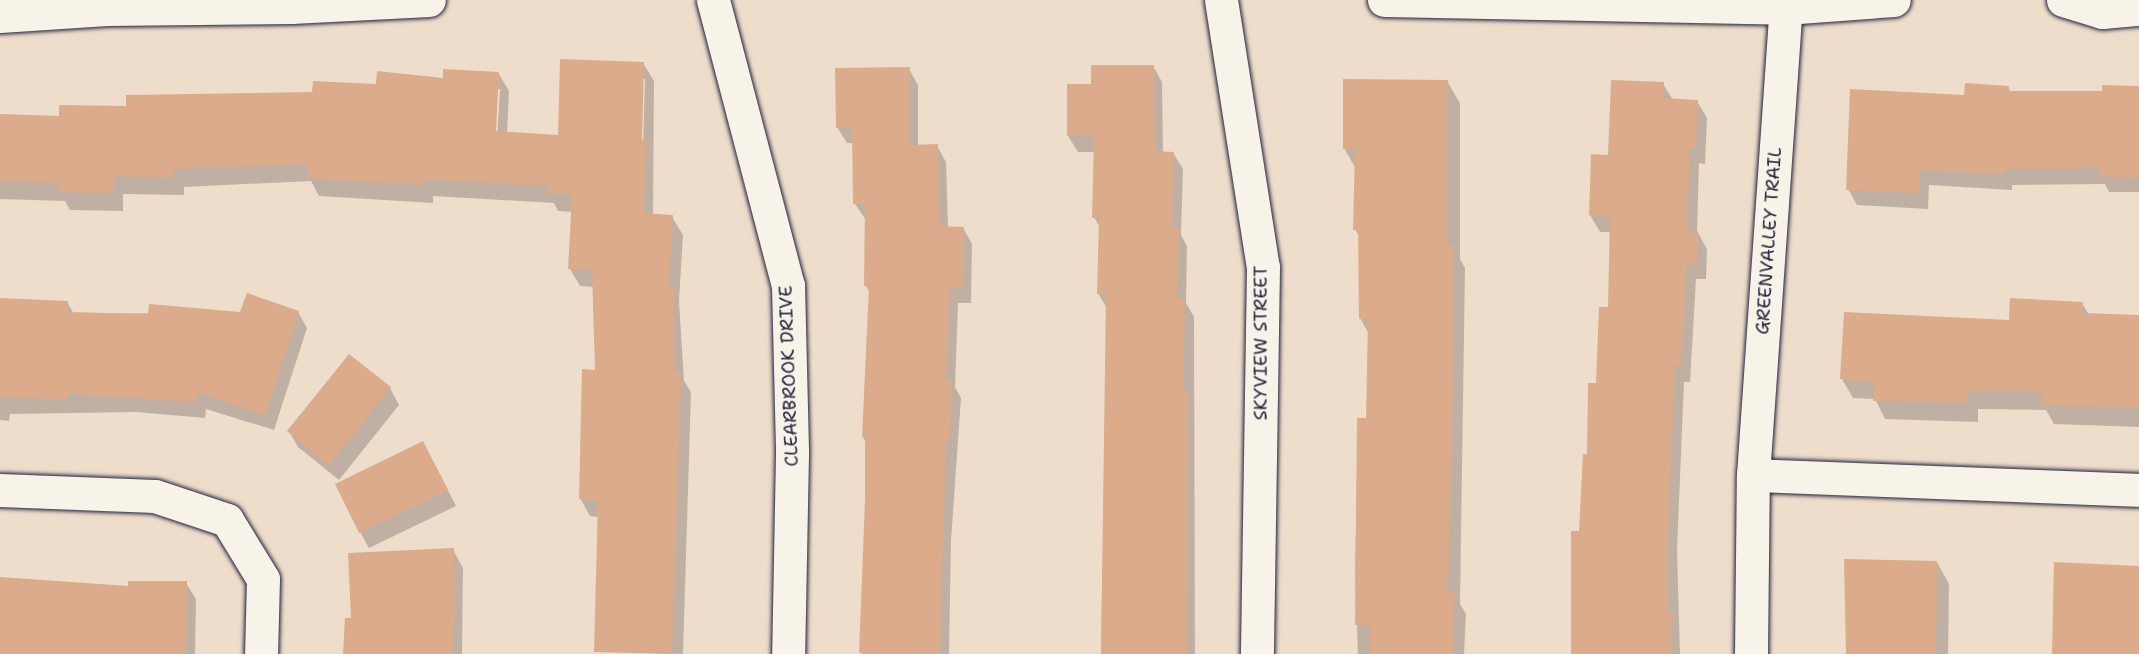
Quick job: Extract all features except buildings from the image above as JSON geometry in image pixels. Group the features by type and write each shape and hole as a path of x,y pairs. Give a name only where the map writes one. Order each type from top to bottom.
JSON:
{"street":[{"path":"0,16 107,9 291,7 429,0"},
{"name":"CLEARBROOK DRIVE","path":"712,0 788,285 792,454 788,654"},
{"name":"SKYVIEW STREET","path":"1221,0 1263,267 1257,654"},
{"path":"1384,0 1785,4 1894,0"},
{"path":"2063,0 2102,12 2139,9"},
{"name":"GREENVALLEY TRAIL","path":"1751,654 1753,475 1785,4"},
{"path":"1753,475 2139,490"},
{"path":"0,490 155,496 227,520 263,579 261,654"}]}
